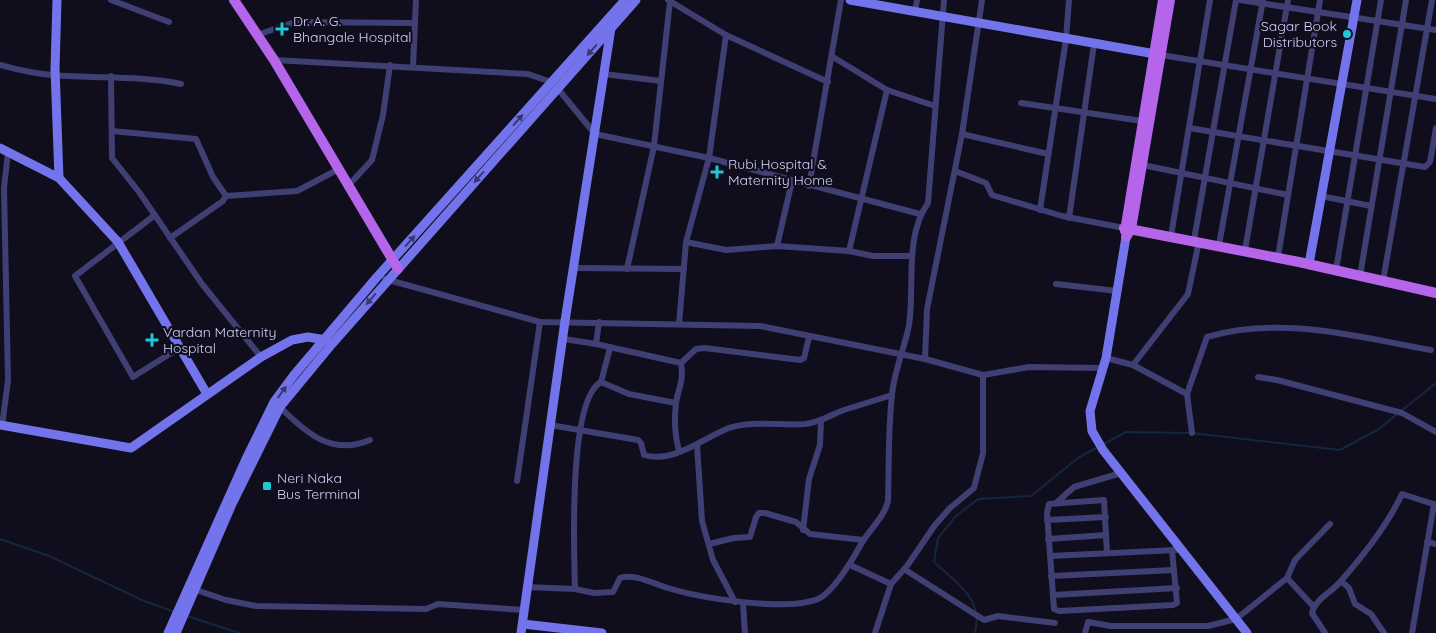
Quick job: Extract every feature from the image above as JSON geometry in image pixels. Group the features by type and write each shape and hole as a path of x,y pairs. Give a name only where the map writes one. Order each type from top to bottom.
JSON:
{"main road":[{"path":"57,0 56,76 59,178"},
{"path":"234,0 274,60 347,187 395,265"},
{"path":"249,461 280,407 377,277 395,265 554,85 625,0"},
{"path":"554,85 636,0"},
{"path":"850,0 883,3 915,12 1157,54"},
{"path":"1127,232 1143,165 1163,0"},
{"path":"1170,0 1142,121 1127,232 1106,358 1090,411 1092,431 1103,450 1176,550 1241,628"},
{"path":"1309,264 1357,0"},
{"path":"602,633 522,629 526,587 564,339 565,321 613,13"},
{"path":"4,150 59,178 118,242 207,394"},
{"path":"1127,232 1171,236 1245,250 1436,293"},
{"path":"183,611 274,402 328,341 388,280 395,265"},
{"path":"1,426 131,448 261,357 292,340 328,341"},
{"path":"173,630 196,590 220,524"}],"street":[{"path":"111,0 169,22"},
{"path":"413,67 416,0"},
{"path":"627,269 654,146 669,0 726,35 828,82"},
{"path":"809,186 842,0"},
{"path":"915,12 917,0"},
{"path":"526,587 575,589 594,593 613,592 620,578 628,577 670,589 735,602 791,603 817,599 825,594 850,565 863,540 886,510 888,502 892,395 900,355 909,326 912,256 920,214 928,203 934,106 944,0"},
{"path":"925,359 928,309 962,134 982,0"},
{"path":"1040,210 1066,39 1069,0"},
{"path":"1171,236 1210,0"},
{"path":"1133,365 1188,294 1205,178 1236,0"},
{"path":"1240,0 1287,4 1318,12 1436,30"},
{"path":"1278,257 1320,0"},
{"path":"1336,270 1381,0"},
{"path":"1360,276 1406,0"},
{"path":"1383,281 1432,0"},
{"path":"1219,245 1262,2"},
{"path":"1245,250 1287,4"},
{"path":"257,35 295,22 414,23"},
{"path":"679,324 686,242 709,158 726,35"},
{"path":"1069,218 1094,44"},
{"path":"1157,54 1436,99"},
{"path":"833,57 887,90 934,106"},
{"path":"274,60 528,74 554,85 595,134 709,158 920,214"},
{"path":"0,65 56,76 152,78 181,84"},
{"path":"347,187 372,160 383,115 390,65"},
{"path":"604,74 661,81"},
{"path":"111,76 112,158 155,215 221,310 261,357"},
{"path":"849,251 887,90"},
{"path":"1022,102 1142,121"},
{"path":"1189,128 1428,167 1436,128"},
{"path":"112,132 196,139 213,177 226,196"},
{"path":"962,134 1048,154"},
{"path":"1,426 8,380 4,150"},
{"path":"1143,165 1288,195"},
{"path":"226,196 297,192 337,170"},
{"path":"955,172 986,182 992,195 1069,218 1127,232"},
{"path":"777,246 792,181"},
{"path":"170,238 223,201 226,196"},
{"path":"1321,196 1371,206"},
{"path":"155,215 75,276 133,377 179,348"},
{"path":"686,242 726,250 777,246 849,251 873,256 912,256"},
{"path":"574,268 684,269"},
{"path":"377,277 540,322 760,326 925,359 982,375 1029,367 1103,368"},
{"path":"1056,284 1117,291"},
{"path":"517,481 540,322"},
{"path":"596,344 599,322"},
{"path":"1192,433 1186,394 1207,337 1218,333 1253,328 1304,328 1430,350"},
{"path":"681,363 696,348 800,360 804,358 809,337"},
{"path":"564,339 596,344 681,363"},
{"path":"575,589 573,508 582,431 590,393 594,386 601,382 610,348"},
{"path":"1106,358 1133,365 1186,394"},
{"path":"679,451 675,436 676,403 683,378 681,363"},
{"path":"875,633 891,584 935,525 950,508 974,488 983,453 982,375"},
{"path":"1258,377 1277,380 1402,413 1436,432"},
{"path":"601,382 629,394 676,403"},
{"path":"550,425 638,440 646,456 661,457 697,445 730,427 771,423 805,424 892,395"},
{"path":"280,407 301,428 337,447 357,445 370,440"},
{"path":"803,530 809,479 820,445 821,420"},
{"path":"697,445 702,521 713,560 735,602"},
{"path":"1050,556 1176,550 1174,570 1177,603 1173,605 1078,610 1057,611 1054,609 1048,539 1047,506 1056,502 1074,487 1121,473"},
{"path":"1325,633 1312,613 1314,606 1339,584 1392,516 1402,494 1435,504 1412,633"},
{"path":"1056,502 1101,499 1105,503 1107,553"},
{"path":"709,544 734,538 750,537 756,517 760,513 796,522 803,530 816,535 863,540"},
{"path":"1047,520 1106,517"},
{"path":"1085,633 1088,622 1110,630 1241,628 1288,578 1295,560 1330,524"},
{"path":"1048,539 1106,535"},
{"path":"1427,542 1436,544"},
{"path":"850,565 891,584"},
{"path":"904,569 984,620 998,616 1055,623"},
{"path":"1051,576 1174,570"},
{"path":"1288,578 1314,606"},
{"path":"1339,584 1342,582 1350,588 1355,604 1370,614 1384,633"},
{"path":"1053,595 1177,588"},
{"path":"196,590 226,600 256,606 426,609 438,604 524,610"},
{"path":"743,603 744,633"}],"waterway":[{"path":"1401,411 1436,383"},
{"path":"1104,444 1126,432 1192,433 1340,450 1379,429 1397,414"},
{"path":"976,614 971,599 966,592 934,562 938,538 956,516 978,499 1031,496 1078,458 1098,447"},
{"path":"0,539 49,556 144,601 175,612"},
{"path":"187,616 239,633"},
{"path":"975,633 977,618"}],"place":[{"name":"Dr. A. G. Bhangale Hospital","path":"282,29"},
{"name":"Sagar Book Distributors","path":"1347,34"},
{"name":"Rubi Hospital & Maternity Home","path":"717,172"},
{"name":"Vardan Maternity Hospital","path":"152,340"},
{"name":"Neri Naka Bus Terminal","path":"267,486"}]}
